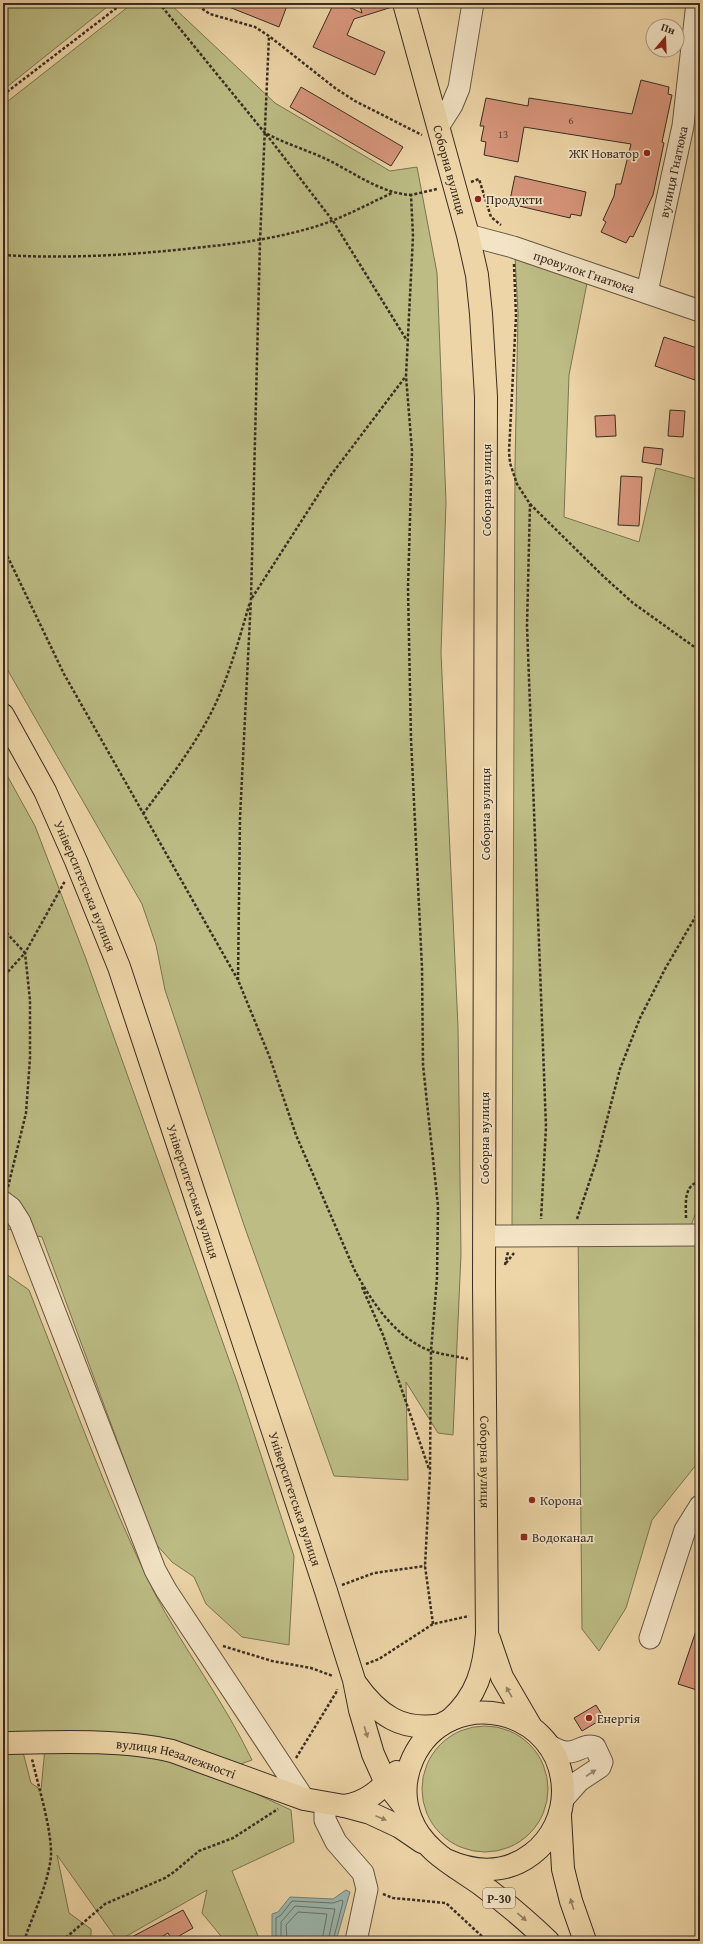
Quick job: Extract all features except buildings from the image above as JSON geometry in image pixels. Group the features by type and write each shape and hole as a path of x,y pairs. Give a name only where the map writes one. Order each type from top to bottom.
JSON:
{"main road":[{"name":"Соборна вулиця","path":"404,3 432,132 455,187 477,275 486,397 484,1236 487,1634 484,1659 475,1691 461,1710 445,1722 420,1746"},
{"name":"Університетська вулиця","path":"3,715 45,791 76,861 119,967 326,1591 346,1675 360,1710 371,1748 386,1783 407,1810"},
{"name":"Соборна вулиця","path":"487,1634 502,1677 530,1725"},
{"name":"Університетська вулиця","path":"346,1675 373,1706 389,1717 416,1727 445,1722"},
{"name":"Р-30","path":"445,1722 470,1713 485,1712 506,1715 530,1725 548,1745 559,1764 563,1781 561,1807 563,1869 571,1901 585,1941"},
{"name":"вулиця Незалежності","path":"3,1743 118,1744 160,1748 196,1759 248,1780 304,1799 370,1813 389,1822 426,1845"},
{"name":"вулиця Незалежності","path":"334,1805 361,1803 372,1796 420,1746"},
{"path":"407,1810 405,1787 409,1765 420,1746"},
{"path":"446,1860 476,1870 498,1869 522,1861 541,1846 548,1838 561,1807"},
{"name":"Р-30","path":"407,1810 415,1829 426,1845 484,1886 548,1941"}],"street":[{"path":"432,132 452,105 459,88 473,3"},
{"name":"вулиця Гнатюка","path":"647,292 683,126 697,3"},
{"name":"провулок Гнатюка","path":"468,235 513,247 700,311"},
{"path":"3,1202 11,1208 20,1222 147,1552 166,1590 199,1638 286,1774 304,1799"},
{"path":"484,1236 692,1235"},
{"path":"650,1638 685,1530 700,1506"},
{"path":"548,1745 560,1751 568,1752 591,1745 595,1747 602,1762 600,1767 579,1781 561,1807"},
{"path":"334,1805 325,1820 336,1842 363,1873 367,1889 356,1941"}],"path":[{"path":"3,96 123,3"},
{"path":"159,3 264,132 333,220 407,340"},
{"path":"194,3 210,14 249,24 269,36 335,88 355,101 432,132"},
{"path":"238,980 240,818 251,598 260,241 269,36"},
{"path":"264,132 338,164 392,193 411,195 442,188 455,187 479,179 490,217 502,226"},
{"path":"3,254 42,256 152,252 260,241 315,227 392,193"},
{"path":"411,195 413,236 406,376 412,451 408,588 411,739 422,968 423,1065 438,1206 437,1278 431,1351 430,1472 424,1566 433,1624"},
{"path":"513,247 516,316 509,452 510,463 517,484 530,504 603,576 628,598 700,651"},
{"path":"143,814 202,731 218,698 236,649 251,598 331,475 406,376"},
{"path":"530,504 527,626 546,1127 540,1236"},
{"path":"3,547 64,674 238,980 270,1058 296,1135 383,1335 430,1472"},
{"path":"3,977 24,953 76,861"},
{"path":"571,1236 590,1184 620,1069 640,1018 700,909"},
{"path":"3,929 24,953 31,1029 26,1113 14,1168 3,1202"},
{"path":"692,1235 687,1192 693,1184 700,1182"},
{"path":"354,1269 364,1289 386,1318 408,1337 431,1351 486,1363"},
{"path":"326,1591 374,1573 424,1566"},
{"path":"286,1774 346,1675 379,1659 433,1624 487,1613"},
{"path":"199,1638 250,1655 346,1675"},
{"path":"24,1941 46,1878 51,1855 50,1838 29,1743"},
{"path":"62,1941 105,1904 164,1878 174,1872 199,1851 233,1838 273,1811 304,1799"},
{"path":"367,1889 394,1898 446,1903 487,1941"}],"green space":[{"path":"3,3 112,3 3,90"},
{"path":"133,3 169,3 275,103 390,171 417,167 437,273 446,502 441,653 458,1027 461,1254 453,1435 438,1433 406,1382 408,1480 334,1476 245,1228 165,990 156,945 142,904 3,662 3,105"},
{"path":"515,257 587,283 569,375 564,517 639,542 656,468 700,480 700,1201 691,1226 700,1227 700,1460 652,1520 626,1608 599,1651 582,1629 578,1227 512,1227 515,466 518,313"},
{"path":"3,768 35,826 86,959 238,1385 294,1556 289,1645 242,1637 206,1604 194,1577 172,1562 155,1543 42,1237 3,1228"},
{"path":"6,1274 29,1290 88,1442 136,1555 154,1592 178,1634 217,1696 252,1760 235,1766 3,1738 3,1314"},
{"path":"479,1726 491,1726 509,1730 530,1744 544,1765 548,1789 544,1813 530,1834 509,1848 491,1852 479,1852 461,1848 440,1834 426,1813 422,1795 422,1783 426,1765 440,1744 461,1730"},
{"path":"45,1748 177,1757 291,1810 294,1842 232,1871 260,1941 225,1941 202,1913 207,1890 118,1941 57,1855 69,1913 91,1929 91,1941 3,1941 3,1752 23,1752 31,1783 41,1790"}],"water":[{"path":"346,1890 350,1892 336,1941 272,1941 272,1914 278,1912 290,1897 333,1899"}],"place":[{"name":"ЖК Новатор","path":"647,153"},
{"name":"Продукти","path":"478,199"},
{"name":"Корона","path":"532,1500"},
{"name":"Водоканал","path":"524,1537"},
{"name":"Енергія","path":"589,1718"}]}
